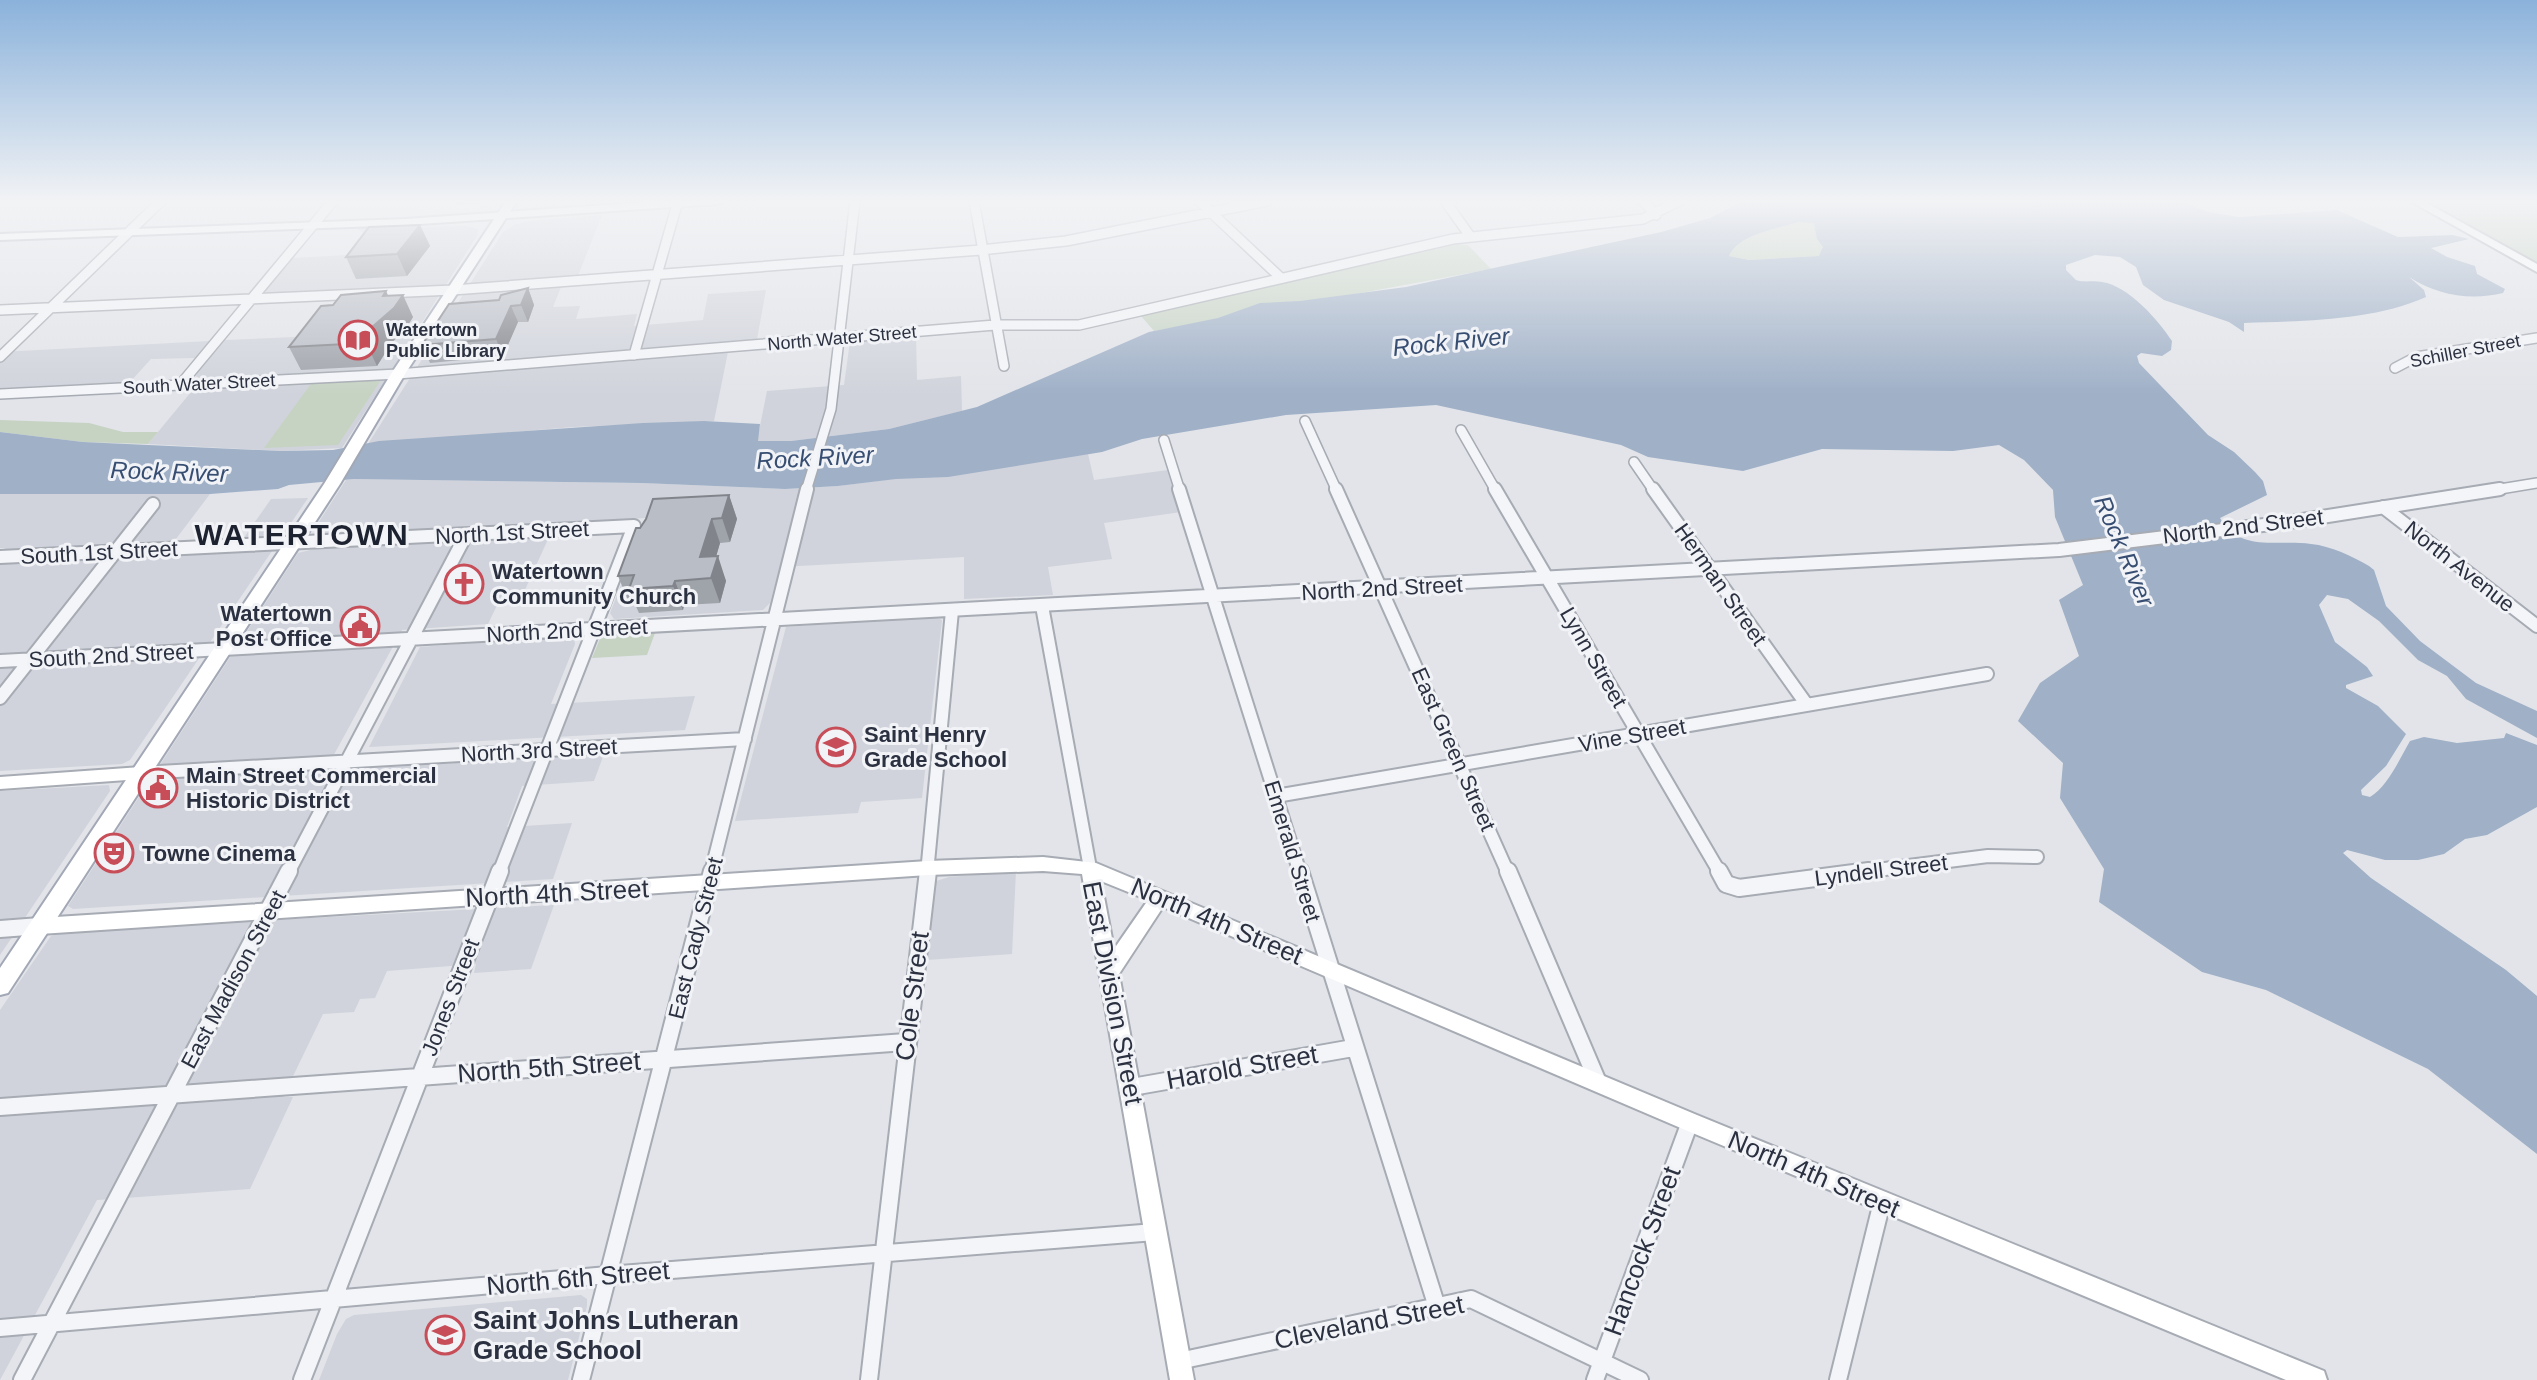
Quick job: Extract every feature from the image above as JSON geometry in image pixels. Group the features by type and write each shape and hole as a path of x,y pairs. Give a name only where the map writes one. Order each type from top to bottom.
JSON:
{"main road":[{"path":"0,986 332,484 398,374 470,265"}],"street":[{"path":"0,357 94,265"},
{"path":"180,385 280,265"},
{"path":"634,355 659,265"},
{"path":"0,310 453,290 773,265"},
{"name":"East Cady Street","path":"581,1380 777,618 805,495 831,409 846,265"},
{"path":"984,265 1004,366"},
{"path":"1267,265 1281,278"},
{"name":"North Water Street","path":"398,374 995,325 1079,325 1338,265"},
{"name":"Schiller Street","path":"2395,368 2416,357 2537,338"},
{"name":"South Water Street","path":"0,394 398,374"},
{"name":"East Green Street","path":"1305,421 1462,765 1597,1080"},
{"name":"Lynn Street","path":"1461,430 1726,884"},
{"name":"Emerald Street","path":"1164,440 1437,1307"},
{"name":"Herman Street","path":"1634,462 1807,705"},
{"name":"North 2nd Street","path":"223,649 2059,550 2243,528 2537,483"},
{"path":"0,698 153,504"},
{"name":"North Avenue","path":"2383,507 2537,626"},
{"name":"North 1st Street","path":"294,542 634,526"},
{"name":"Jones Street","path":"302,1380 634,526"},
{"name":"East Madison Street","path":"22,1380 466,535"},
{"name":"South 1st Street","path":"0,557 294,542"},
{"name":"East Division Street","path":"1042,606 1132,1087 1180,1370"},
{"name":"Cole Street","path":"869,1380 928,868 952,611"},
{"name":"South 2nd Street","path":"0,661 223,649"},
{"name":"Vine Street","path":"1276,796 1987,674"},
{"name":"North 3rd Street","path":"141,773 745,739"},
{"path":"0,783 141,773"},
{"name":"Lyndell Street","path":"1726,884 1739,888 1988,856 2037,857"},
{"name":"North 4th Street","path":"40,926 928,868 1043,864 1090,868 1597,1080 1690,1122 2315,1380"},
{"path":"1110,971 1160,897"},
{"path":"0,929 40,926"},
{"name":"North 5th Street","path":"0,1107 906,1042"},
{"name":"Harold Street","path":"1132,1087 1353,1048"},
{"name":"Hancock Street","path":"1595,1380 1690,1122"},
{"path":"1838,1380 1882,1202"},
{"name":"North 6th Street","path":"0,1328 608,1275 1155,1232"},
{"name":"Cleveland Street","path":"1180,1370 1471,1299 1640,1380"}],"shaded area":[{"path":"286,265 458,265 342,448 280,451 148,444 201,380 196,376 198,372 225,340 316,336 350,292 268,295 266,291"},
{"path":"482,265 582,265 578,276 565,277 553,307 580,306 576,319 637,314 634,326 703,320 708,294 766,290 757,339 730,342 714,421 573,427 368,444"},
{"path":"916,335 917,380 961,376 962,411 889,429 791,441 757,441 767,391 844,385 850,341"},
{"path":"210,341 196,358 151,359 130,382 0,388 0,352"},
{"path":"1088,454 1094,480 1168,470 1181,512 1104,523 1112,559 1048,567 1053,595 964,599 964,557 780,567 770,603 763,610 614,619 610,613 647,518 320,534 313,531 346,480 354,479 642,483 785,489 838,486"},
{"path":"0,494 210,494 163,556 234,552 271,499 308,498 130,760 122,764 0,771 0,554 5,548 0,548"},
{"path":"549,537 524,592 502,595 488,624 402,630 325,771 604,754 594,781 522,786 507,827 572,823 553,879 73,909 68,906 298,553 322,547"},
{"path":"934,616 942,620 922,798 861,802 858,813 735,821 786,627"},
{"path":"561,636 574,638 575,644 551,704 695,696 685,730 369,747 420,647"},
{"path":"109,785 110,791 0,955 0,791"},
{"path":"1016,871 1012,954 927,960 936,881"},
{"path":"554,905 531,969 474,973 476,964 387,971 375,998 360,999 354,1012 323,1014 283,1097 293,1097 250,1189 97,1200 0,1380 0,1010 51,936 69,931"},
{"path":"581,1295 587,1299 587,1306 568,1380 319,1380 337,1334 346,1319 354,1315"}],"green space":[{"path":"1361,265 1488,265 1491,269 1154,331 1141,316"},
{"path":"383,377 338,445 264,448 313,381"},
{"path":"0,420 89,423 123,432 158,432 148,444 83,442 0,432"},
{"path":"655,633 647,655 592,658 601,636"}],"water":[{"name":"Rock River","path":"1506,265 2066,265 2066,270 2076,280 2112,285 2132,297 2151,314 2172,341 2171,350 2162,356 2141,353 2137,356 2139,363 2208,435 2234,452 2263,481 2267,495 2220,518 2228,529 2249,540 2326,547 2369,566 2374,570 2386,606 2420,641 2476,683 2537,711 2537,738 2466,699 2447,676 2418,660 2379,621 2348,599 2327,595 2319,605 2335,642 2367,667 2373,676 2346,685 2346,688 2378,706 2406,734 2386,766 2361,790 2362,795 2370,797 2376,792 2393,772 2410,741 2424,737 2457,743 2504,738 2506,733 2537,745 2537,807 2487,835 2465,839 2444,854 2418,860 2385,860 2347,850 2343,853 2371,878 2506,970 2537,996 2537,1154 2428,1069 2266,990 2202,972 2099,902 2104,869 2060,798 2063,763 2018,721 2040,683 2079,656 2059,600 2083,585 2055,517 2053,490 2024,460 1999,445 1953,451 1822,449 1743,471 1648,457 1621,445 1436,405 1286,415 1142,439 1102,452 948,477 838,486 785,489 642,483 354,479 210,494 0,494 0,432 83,442 280,451 333,450 379,441 643,423 704,421 760,424 758,441 791,441 889,429 977,407 1149,332 1218,318 1260,303 1406,287"},
{"path":"2133,265 2473,265 2477,274 2505,289 2503,293 2491,295 2454,295 2409,277 2424,290 2426,297 2360,315 2244,323 2244,332 2229,322 2164,300 2143,285"}],"building":[{"path":"528,288 521,305 511,306 496,339 422,345 449,304 499,300 501,295"},
{"path":"386,291 383,296 403,295 394,308 371,328 376,328 366,343 289,347 321,306 333,305 341,295"},
{"path":"729,495 722,518 712,519 700,557 718,556 711,578 675,581 673,586 629,589 634,575 618,576 636,528 640,528 646,519 653,499"}],"place":[{"name":"Watertown Public Library","path":"358,340"},
{"name":"Watertown Community Church","path":"464,584"},
{"name":"Watertown Post Office","path":"360,626"},
{"name":"Saint Henry Grade School","path":"836,747"},
{"name":"Main Street Commercial Historic District","path":"158,788"},
{"name":"Towne Cinema","path":"114,853"},
{"name":"Saint Johns Lutheran Grade School","path":"445,1335"}],"district":[{"name":"WATERTOWN","path":"302,535"}]}
